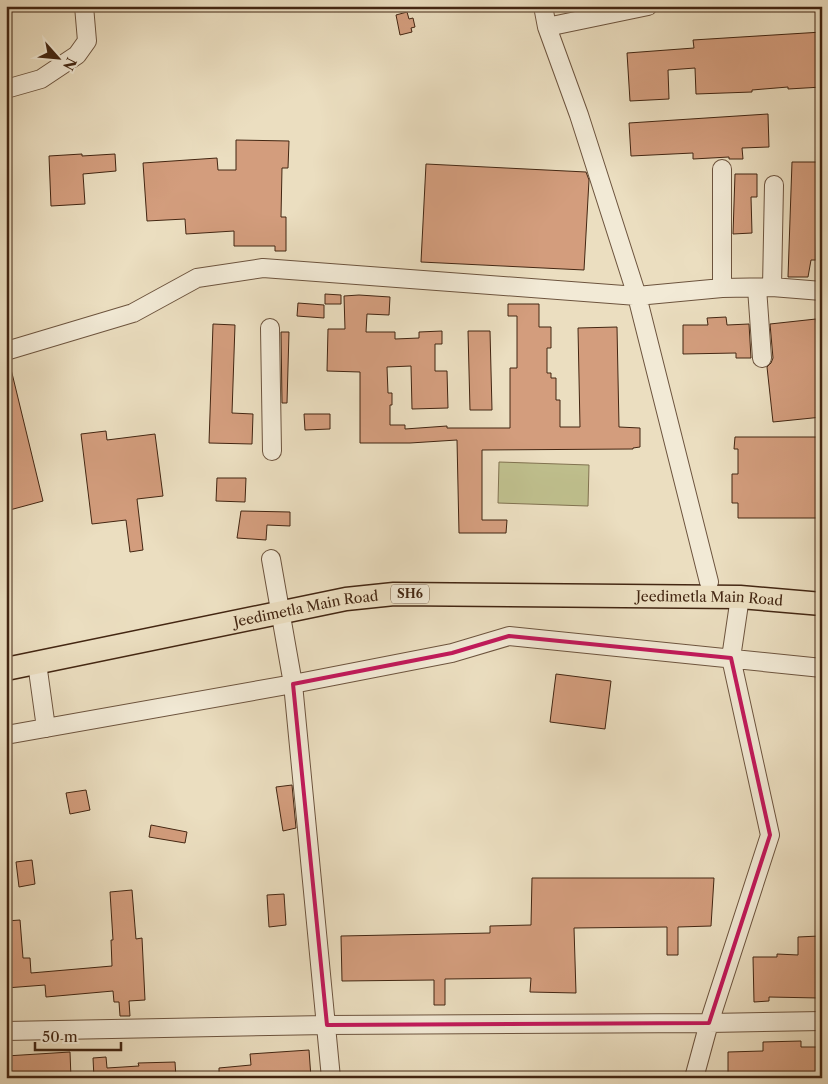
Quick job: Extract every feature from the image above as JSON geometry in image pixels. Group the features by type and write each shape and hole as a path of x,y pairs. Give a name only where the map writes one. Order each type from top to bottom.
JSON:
{"main road":[{"name":"Jeedimetla Main Road","path":"6,669 279,606 344,588 388,584 709,582 822,589"},
{"name":"Jeedimetla Main Road","path":"6,657 279,606 394,594 740,597 822,604"}],"street":[{"path":"6,89 41,78 76,55 87,41 84,6"},
{"path":"543,6 547,27 579,115 637,296 709,582"},
{"path":"547,27 648,6"},
{"path":"722,169 722,288"},
{"path":"762,358 764,288 774,185"},
{"path":"6,351 133,313 197,278 263,268 637,296 722,288 822,291"},
{"path":"270,328 272,451"},
{"path":"271,559 293,684 331,1078"},
{"path":"694,1078 709,1023 770,836 731,658 740,597"},
{"path":"6,735 293,684 452,652 509,636 822,668"},
{"path":"37,663 46,728"},
{"path":"6,1031 327,1025 822,1021"}],"highlighted area":[{"path":"509,636 731,658 770,835 709,1023 327,1025 293,684 452,653"}],"green space":[{"path":"499,462 589,465 588,506 498,503"}],"building":[{"path":"407,12 409,19 413,18 415,27 411,28 412,32 400,35 396,15"},
{"path":"822,32 822,87 788,89 788,87 752,90 752,92 696,94 695,68 668,70 669,99 630,101 627,53 694,48 693,40"},
{"path":"768,114 769,147 742,148 743,159 729,159 729,157 693,159 693,153 631,156 629,123"},
{"path":"236,140 289,141 288,168 282,168 281,217 286,217 286,251 275,251 275,246 234,246 234,231 186,234 185,219 147,221 143,163 217,158 218,170 236,170"},
{"path":"82,154 82,156 115,154 116,171 83,174 85,204 51,206 49,156"},
{"path":"792,162 822,162 822,207 817,207 816,260 811,260 808,277 788,277"},
{"path":"426,164 586,172 589,180 584,270 421,262"},
{"path":"735,174 757,174 757,197 751,197 752,233 733,234"},
{"path":"325,294 341,295 341,304 325,304"},
{"path":"344,296 390,297 389,315 367,314 366,332 395,332 395,339 419,338 419,332 442,331 442,344 435,344 435,371 447,371 448,408 412,409 411,366 387,367 388,393 392,393 390,425 405,425 405,429 447,426 447,428 510,428 510,368 517,368 517,316 508,316 508,304 539,304 539,327 551,327 551,348 547,348 547,373 551,373 551,378 556,378 556,400 560,400 560,427 580,427 578,328 617,327 619,427 640,428 640,447 633,449 482,450 482,520 507,520 506,533 459,533 457,440 410,443 360,443 360,372 327,371 328,329 345,329"},
{"path":"298,303 324,305 324,318 297,316"},
{"path":"726,317 727,325 749,324 751,358 736,358 736,353 683,354 683,325 708,325 707,318"},
{"path":"816,319 822,378 822,417 773,422 767,367 773,358 770,324"},
{"path":"213,324 235,325 232,413 253,414 252,444 209,443"},
{"path":"468,331 490,331 492,410 470,410"},
{"path":"281,332 289,332 287,403 282,403"},
{"path":"6,365 10,365 43,501 6,511"},
{"path":"304,414 330,414 330,429 305,430"},
{"path":"106,431 107,440 155,434 163,496 137,499 143,550 130,552 126,520 92,524 81,434"},
{"path":"735,437 822,437 822,518 738,518 738,503 732,503 732,474 738,474 738,449 734,449"},
{"path":"217,478 246,478 245,502 216,501"},
{"path":"241,511 290,512 290,526 267,525 266,540 237,538"},
{"path":"556,674 611,681 605,729 550,722"},
{"path":"292,785 296,828 283,831 276,787"},
{"path":"86,790 90,810 70,814 66,793"},
{"path":"151,825 187,832 185,843 149,837"},
{"path":"32,860 35,884 19,887 16,862"},
{"path":"532,878 714,878 711,926 678,927 678,955 667,955 667,927 574,928 576,993 530,992 531,978 445,979 445,1005 434,1005 434,980 342,981 341,936 490,933 490,926 531,925"},
{"path":"132,890 136,939 142,938 145,1000 129,1001 130,1016 120,1016 119,1002 114,1002 113,991 46,997 45,985 6,988 6,921 20,920 23,958 30,958 31,973 112,966 111,940 113,940 110,892"},
{"path":"284,894 286,925 269,927 267,895"},
{"path":"819,936 819,998 769,997 769,1001 754,1002 753,957 777,957 777,954 798,955 798,937"},
{"path":"801,1041 801,1047 822,1047 822,1078 728,1078 728,1052 763,1051 763,1042"},
{"path":"309,1050 311,1078 219,1078 219,1068 251,1065 250,1054"},
{"path":"70,1052 71,1078 6,1078 6,1056"},
{"path":"106,1057 107,1068 139,1066 138,1063 175,1062 176,1078 94,1078 93,1058"}]}
